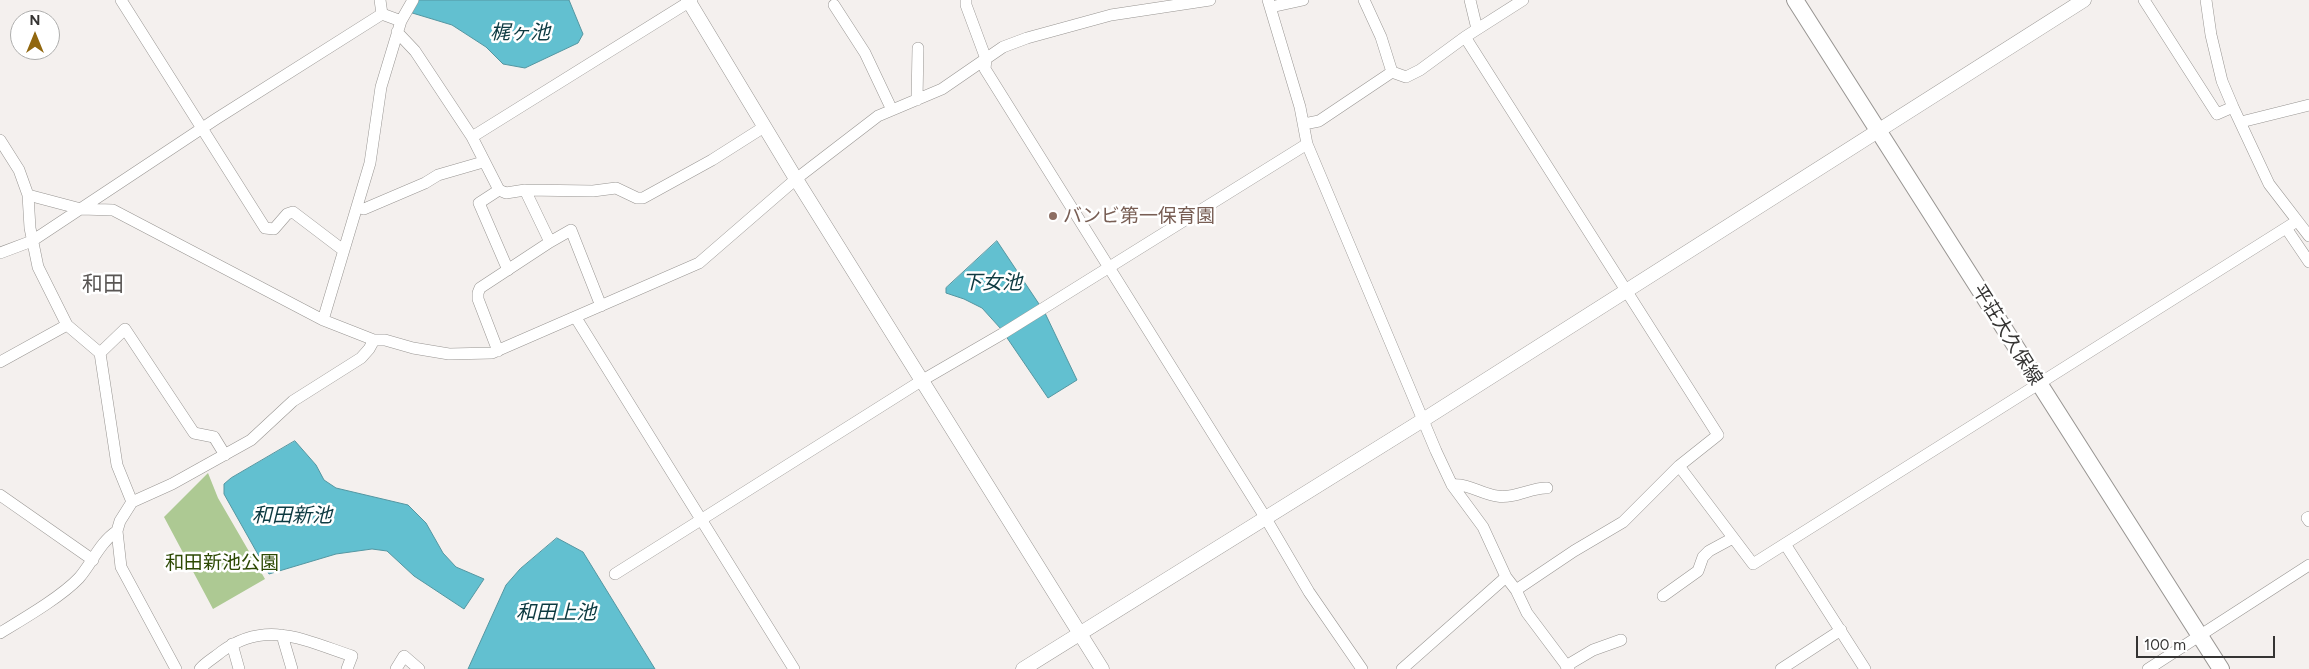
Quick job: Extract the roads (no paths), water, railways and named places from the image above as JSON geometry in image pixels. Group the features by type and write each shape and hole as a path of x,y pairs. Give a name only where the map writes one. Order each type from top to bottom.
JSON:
{"main road":[{"name":"平荘大久保線","path":"1795,0 2221,669"}],"street":[{"path":"122,0 264,228 274,229 287,214 293,212 343,250"},
{"path":"380,0 382,14"},
{"path":"323,320 370,163 381,87 401,21 413,0"},
{"path":"966,0 966,5 986,59 985,69 1310,592 1362,669"},
{"path":"28,194 81,209 112,210 323,320 374,340 385,340 413,348 449,354 483,354 498,351 699,263 796,180 878,116 942,89 1003,47 1073,24 1151,8 1210,0"},
{"path":"1303,0 1270,3 1304,124 1306,144 1452,485 1483,527 1506,578 1516,590 1527,613 1567,667 1593,650 1621,640"},
{"path":"1364,0 1381,37 1392,72"},
{"path":"1470,0 1477,29"},
{"path":"1392,72 1406,77 1420,70 1465,37 1523,0"},
{"path":"1023,669 1423,420 2084,0"},
{"path":"2144,0 2217,114 2233,107"},
{"path":"2206,0 2213,44 2222,81 2233,107 2270,184 2309,236"},
{"path":"472,137 689,1 796,180 905,351 921,381 1102,669"},
{"path":"834,5 865,53 892,110"},
{"path":"0,253 32,241 382,14"},
{"path":"382,14 401,21"},
{"path":"397,32 415,51 472,137 483,162 499,190 506,192 525,190 593,192 616,188 637,198 643,198 712,160 764,127"},
{"path":"1465,37 1718,435 1679,466 1623,522 1574,551 1516,590"},
{"path":"918,48 918,100"},
{"path":"1304,124 1319,121 1392,72"},
{"path":"2241,122 2309,105"},
{"path":"0,140 19,170 28,194 32,241 38,267 68,325 100,353 117,465 132,502"},
{"path":"615,574 703,521 921,381 1002,334 1306,144"},
{"path":"358,207 364,209 426,183 438,175 483,162"},
{"path":"499,190 479,203 508,270"},
{"path":"525,190 550,242"},
{"path":"1679,466 1753,564 2297,221"},
{"path":"2286,228 2309,262"},
{"path":"498,351 478,299 480,288 571,230 601,306"},
{"path":"576,318 794,669"},
{"path":"0,362 68,325"},
{"path":"100,353 124,329 194,432 214,436 225,455"},
{"path":"176,669 121,567 117,531 120,521 132,502 172,484 251,440 294,401 361,358 374,340"},
{"path":"1452,485 1463,485 1498,496 1512,496 1547,488"},
{"path":"0,495 92,560"},
{"path":"2309,517 2307,518 2309,521"},
{"path":"0,633 28,616 78,578 108,536 117,531"},
{"path":"1663,596 1698,571 1703,557 1709,551 1733,538"},
{"path":"1785,544 1865,669"},
{"path":"2148,669 2309,565"},
{"path":"1402,669 1506,578"},
{"path":"1782,669 1841,630"},
{"path":"200,669 232,644 245,637 266,634 303,639 352,656 347,669"},
{"path":"282,635 292,669"},
{"path":"232,644 239,669"},
{"path":"396,669 404,656 419,669"}],"water":[{"name":"梶ヶ池","path":"416,0 569,0 583,34 578,43 525,68 503,64 486,47 452,25 409,12"},
{"name":"下女池","path":"997,241 1045,313 1077,380 1048,398 1001,329 982,308 946,293 946,288"},
{"name":"和田新池","path":"295,441 316,465 324,480 336,488 408,505 426,523 443,553 456,567 484,579 464,609 414,576 387,551 372,549 336,554 269,574 224,494 224,484 231,478"},
{"name":"和田上池","path":"557,538 583,552 655,669 468,669 506,585 520,569"}],"place":[{"name":"バンビ第一保育園","path":"1053,216"}],"district":[{"name":"和田","path":"103,285"}],"park label":[{"name":"和田新池公園","path":"222,563"}]}
